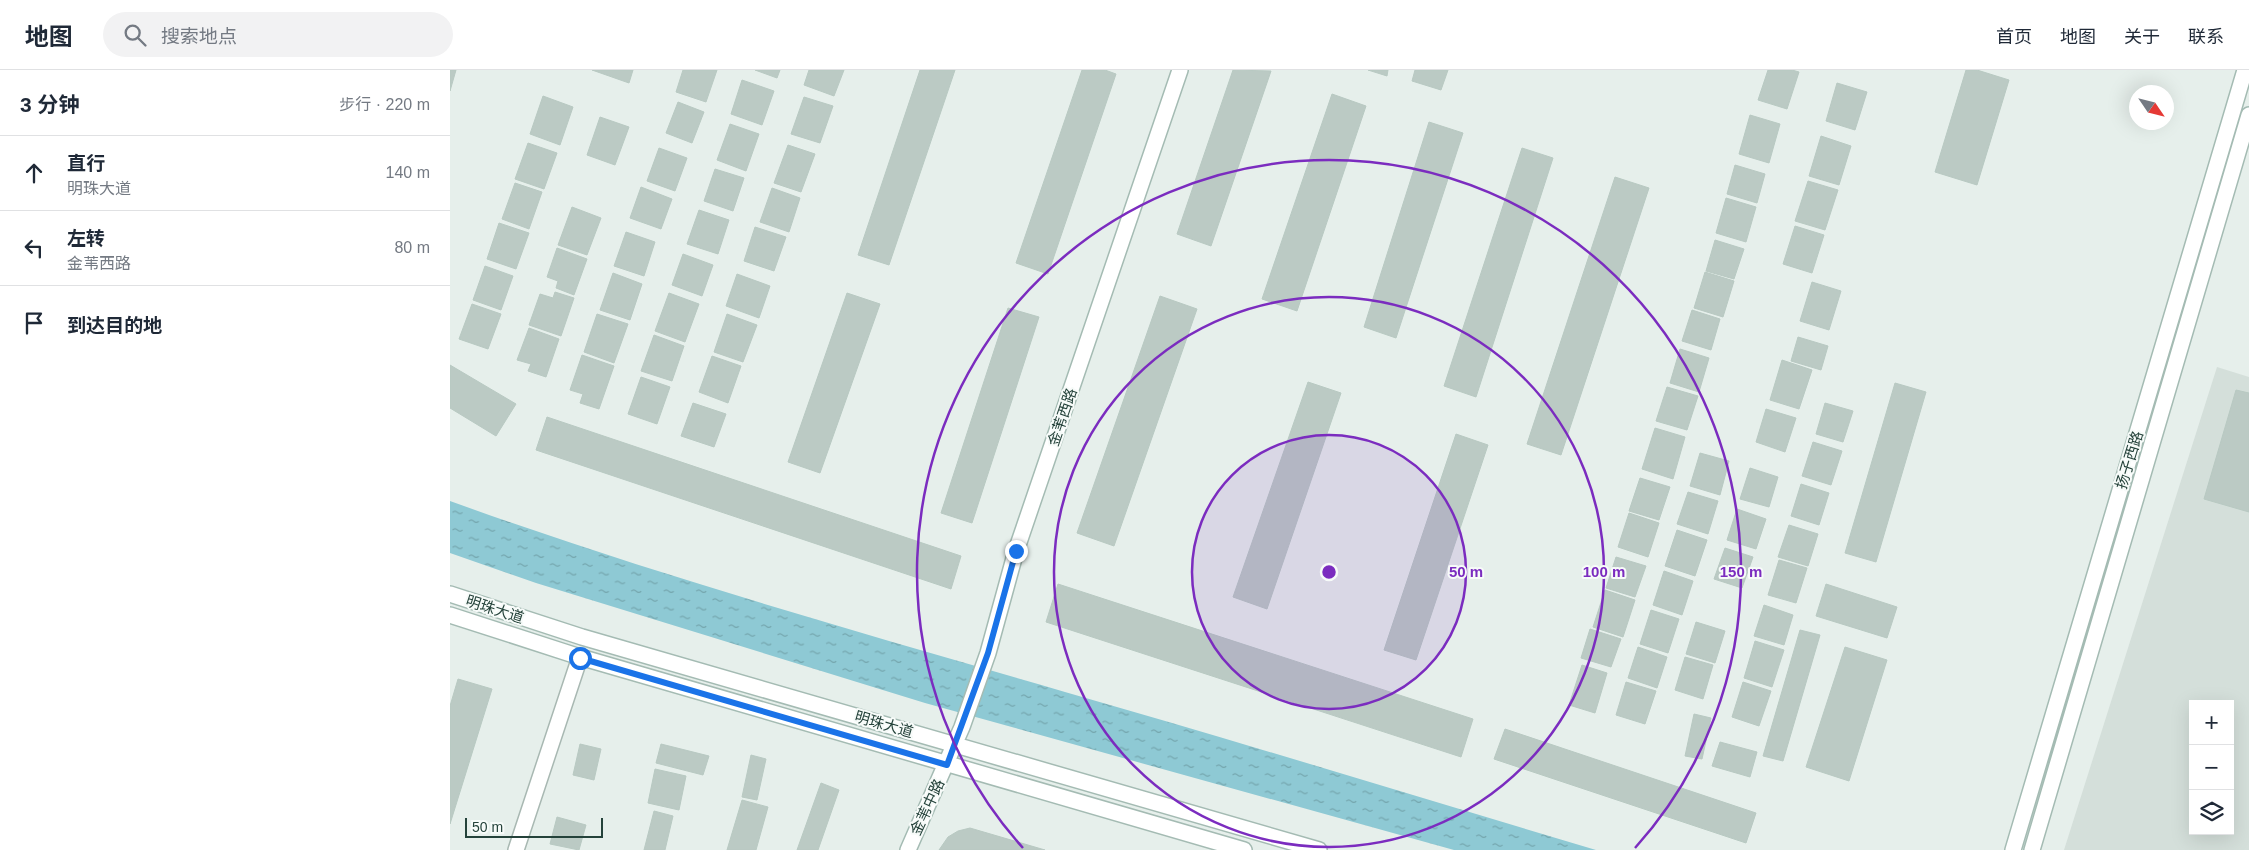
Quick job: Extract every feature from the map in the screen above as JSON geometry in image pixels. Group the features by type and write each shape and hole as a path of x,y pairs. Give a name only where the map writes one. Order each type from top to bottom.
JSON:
{"main road":[{"name":"金苇西路","path":"947,765 988,653 1016,551 1180,70"},
{"name":"扬子西路","path":"2013,850 2245,70"},
{"name":"扬子西路","path":"2032,850 2249,115"},
{"name":"明珠大道","path":"450,594 582,637 1319,850"},
{"name":"明珠大道","path":"450,615 580,658 1244,850"},
{"path":"516,850 580,658"},
{"name":"金苇中路","path":"908,850 947,765"}],"shaded area":[{"path":"2217,367 2249,377 2249,850 2064,850"}],"water":[{"path":"450,501 679,578 1596,850 1454,850 925,703 536,583 450,553"}],"building":[{"path":"450,70 456,70 450,91"},
{"path":"592,70 633,70 629,83"},
{"path":"683,70 717,70 706,102 676,92"},
{"path":"755,70 780,70 777,78"},
{"path":"809,70 844,70 834,96 804,85"},
{"path":"920,70 955,70 889,265 858,255"},
{"path":"1082,70 1105,70 1116,74 1048,274 1016,263"},
{"path":"1233,70 1271,71 1211,246 1177,234"},
{"path":"1368,70 1388,70 1387,76"},
{"path":"1415,70 1448,70 1441,90 1412,81"},
{"path":"1768,70 1792,70 1799,72 1787,109 1758,100"},
{"path":"1966,70 1977,70 2009,80 1977,185 1935,172"},
{"path":"742,80 774,91 762,125 731,114"},
{"path":"1837,83 1867,92 1855,130 1826,121"},
{"path":"1332,94 1366,106 1297,311 1262,299"},
{"path":"543,96 573,107 560,145 530,134"},
{"path":"804,97 833,106 820,143 791,134"},
{"path":"678,102 704,112 692,143 666,133"},
{"path":"1750,115 1780,124 1769,163 1739,154"},
{"path":"600,117 629,127 615,165 587,155"},
{"path":"1429,122 1463,133 1396,338 1364,327"},
{"path":"730,124 759,134 746,171 717,160"},
{"path":"1821,136 1851,146 1839,185 1809,176"},
{"path":"528,143 557,153 544,189 515,179"},
{"path":"788,145 815,154 801,192 774,183"},
{"path":"659,148 687,158 675,191 647,181"},
{"path":"1522,148 1553,158 1476,397 1444,386"},
{"path":"1735,165 1765,174 1757,203 1727,194"},
{"path":"715,169 744,178 733,211 704,201"},
{"path":"1615,177 1649,188 1561,455 1527,444"},
{"path":"1808,181 1838,190 1825,230 1795,221"},
{"path":"515,183 542,192 529,229 502,219"},
{"path":"641,187 672,199 661,229 630,218"},
{"path":"772,188 800,198 789,232 760,222"},
{"path":"1726,198 1756,207 1746,242 1716,233"},
{"path":"572,207 601,218 587,255 558,245"},
{"path":"699,210 729,220 718,254 687,244"},
{"path":"499,223 529,233 516,269 487,259"},
{"path":"1795,226 1824,235 1812,273 1783,264"},
{"path":"755,227 786,237 774,271 744,261"},
{"path":"626,232 655,242 644,276 614,266"},
{"path":"1715,240 1744,249 1734,279 1706,271"},
{"path":"557,248 587,259 574,295 556,288 558,281 547,277"},
{"path":"683,254 713,265 702,296 672,285"},
{"path":"485,266 513,276 501,310 473,300"},
{"path":"1705,272 1734,281 1723,317 1694,308"},
{"path":"613,273 642,284 630,320 600,310"},
{"path":"737,274 770,286 759,318 726,306"},
{"path":"1812,282 1841,291 1829,330 1800,321"},
{"path":"555,292 574,298 561,336 529,325 540,294 553,298"},
{"path":"669,293 699,304 685,342 655,331"},
{"path":"847,293 880,304 820,473 788,462"},
{"path":"1160,296 1197,309 1114,546 1077,533"},
{"path":"472,304 501,314 488,349 459,339"},
{"path":"1008,308 1039,317 972,523 941,513"},
{"path":"1692,310 1720,319 1711,350 1682,341"},
{"path":"597,314 628,324 614,363 584,352"},
{"path":"727,314 757,325 743,362 714,352"},
{"path":"529,328 559,339 546,377 528,371 531,364 517,360"},
{"path":"654,335 684,346 672,381 641,371"},
{"path":"1798,337 1828,346 1821,370 1791,361"},
{"path":"1680,349 1709,358 1699,392 1670,383"},
{"path":"582,355 614,366 599,409 580,403 583,394 570,390"},
{"path":"712,356 741,366 728,403 699,392"},
{"path":"1782,360 1812,370 1799,409 1770,400"},
{"path":"450,365 516,404 496,436 450,408"},
{"path":"641,377 670,387 657,424 628,414"},
{"path":"1308,382 1341,393 1267,609 1233,597"},
{"path":"1895,383 1926,392 1876,562 1845,553"},
{"path":"1667,387 1698,396 1687,430 1656,421"},
{"path":"2236,390 2249,393 2249,512 2204,499"},
{"path":"693,403 726,414 714,447 681,436"},
{"path":"1825,403 1853,411 1843,442 1816,434"},
{"path":"1766,409 1796,418 1785,452 1756,442"},
{"path":"547,417 961,556 951,589 536,450"},
{"path":"1655,428 1685,437 1673,479 1642,469"},
{"path":"1456,434 1488,445 1416,660 1384,650"},
{"path":"1813,442 1842,451 1831,485 1802,476"},
{"path":"1700,453 1729,461 1720,495 1690,486"},
{"path":"1750,468 1778,477 1769,507 1740,499"},
{"path":"1640,478 1670,487 1659,520 1629,511"},
{"path":"1801,484 1829,493 1819,525 1791,516"},
{"path":"1688,492 1718,501 1708,534 1677,524"},
{"path":"1737,509 1766,519 1756,549 1727,540"},
{"path":"1629,513 1659,523 1648,557 1618,547"},
{"path":"1789,525 1818,534 1808,566 1778,557"},
{"path":"1677,530 1707,540 1695,576 1665,566"},
{"path":"1725,548 1753,557 1742,588 1714,579"},
{"path":"1616,557 1646,566 1635,597 1606,588"},
{"path":"1779,560 1807,568 1796,603 1768,595"},
{"path":"1664,571 1693,581 1682,615 1653,605"},
{"path":"1058,584 1473,719 1461,757 1046,622"},
{"path":"1826,584 1897,607 1887,638 1816,616"},
{"path":"1605,590 1635,600 1623,637 1593,627"},
{"path":"1764,605 1793,615 1784,645 1754,636"},
{"path":"1651,610 1679,619 1668,653 1640,644"},
{"path":"1696,622 1725,631 1715,663 1686,654"},
{"path":"1590,629 1621,639 1611,667 1581,658"},
{"path":"1800,630 1820,635 1783,761 1763,756"},
{"path":"1755,641 1784,650 1772,687 1744,678"},
{"path":"1638,647 1667,657 1657,688 1628,678"},
{"path":"1845,647 1887,660 1849,781 1806,767"},
{"path":"1685,657 1713,665 1703,699 1675,690"},
{"path":"1582,665 1607,673 1595,713 1569,705"},
{"path":"458,679 492,689 450,824 450,706"},
{"path":"1626,682 1656,691 1645,724 1616,715"},
{"path":"1743,682 1771,691 1759,726 1732,717"},
{"path":"1694,714 1711,718 1702,759 1685,756"},
{"path":"1505,729 1756,813 1746,843 1494,759"},
{"path":"1720,742 1757,752 1750,777 1712,766"},
{"path":"580,744 601,749 594,780 573,775"},
{"path":"661,744 709,756 703,775 656,763"},
{"path":"751,755 766,759 757,800 742,797"},
{"path":"655,769 686,776 679,810 648,803"},
{"path":"821,783 839,790 818,850 797,850"},
{"path":"742,800 768,807 756,850 727,850"},
{"path":"654,811 673,816 665,850 644,850"},
{"path":"557,817 586,825 579,850 550,844"},
{"path":"970,828 1045,850 939,850 948,837 958,831"}],"route":[{"path":"580,658 947,765 988,653 1016,551"}]}
